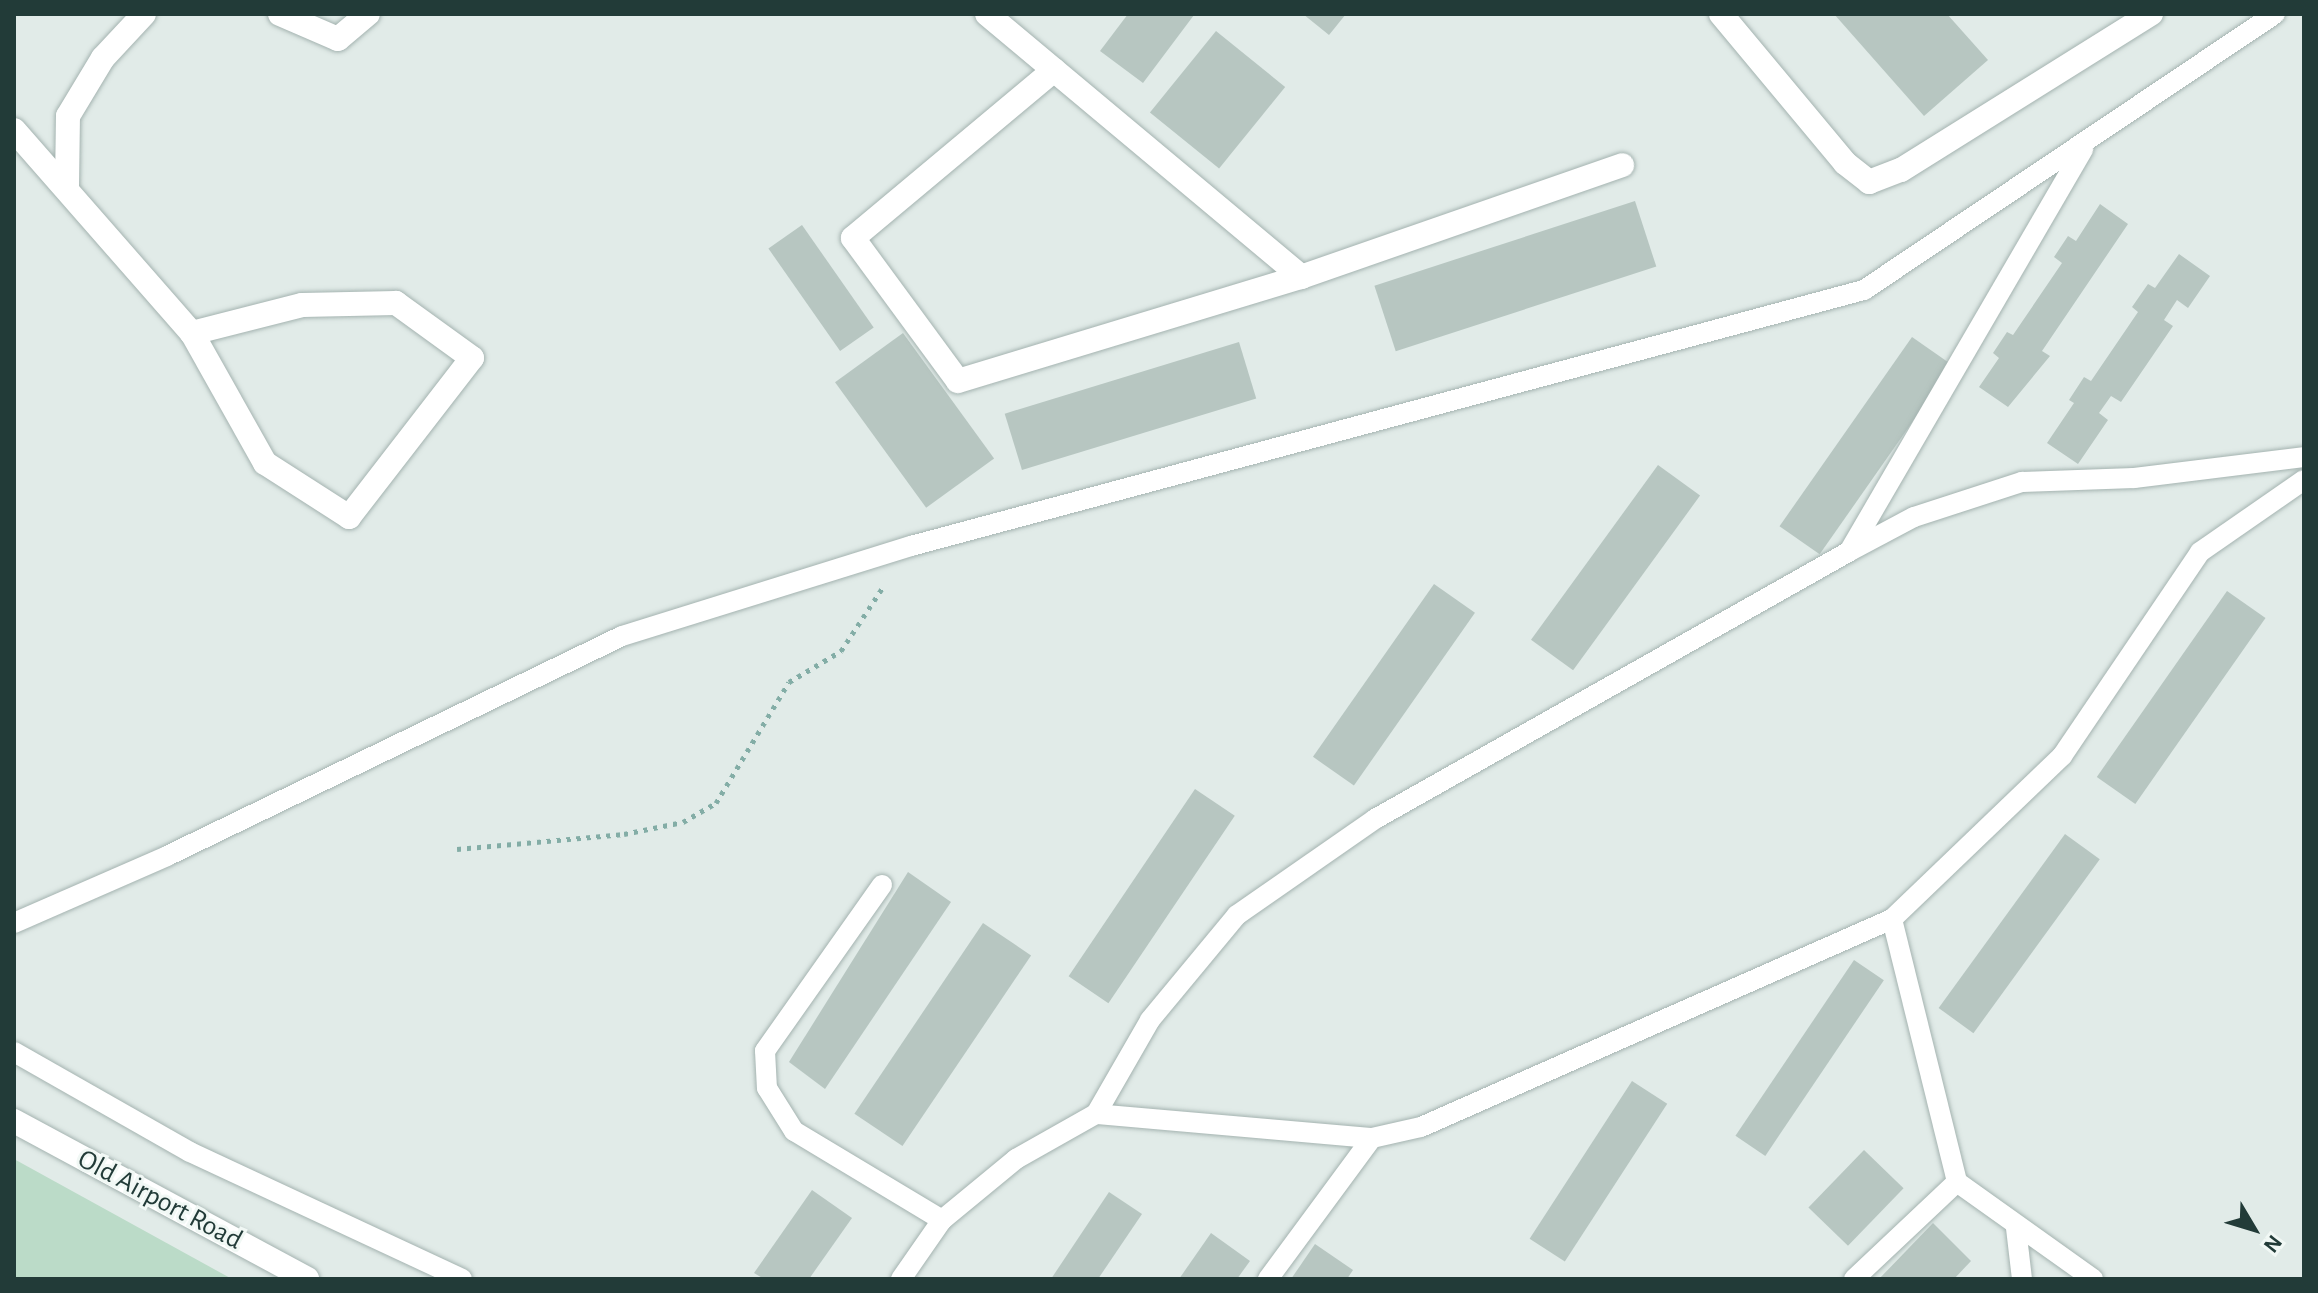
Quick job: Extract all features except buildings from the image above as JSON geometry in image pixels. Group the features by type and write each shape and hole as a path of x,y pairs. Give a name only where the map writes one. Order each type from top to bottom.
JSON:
{"street":[{"path":"67,186 68,116 103,58 144,14"},
{"path":"280,14 338,39 368,14"},
{"path":"987,14 1301,277"},
{"path":"1721,14 1845,163 1869,182 1901,170 2151,14"},
{"path":"1054,70 853,238 958,381 1301,277 1622,165"},
{"path":"14,130 67,186 192,333 265,463 349,517 472,358 396,303 302,305 192,333"},
{"name":"Old Airport Road","path":"14,1121 307,1279"}],"lane":[{"path":"14,923 167,856 622,636 911,546 1864,290 2085,146 2177,76 2275,14"},
{"path":"1850,551 2085,146"},
{"path":"901,1279 942,1220 1016,1159 1096,1114 1150,1020 1237,915 1375,819 1914,517 2022,482 2134,478 2304,457"},
{"path":"1096,1114 1372,1138 1421,1127 1892,919 2062,756 2200,552 2304,480"},
{"path":"882,885 765,1051 767,1088 794,1131 942,1220"},
{"path":"1892,919 1957,1182 2016,1228 2093,1279"},
{"path":"14,1052 190,1152 462,1279"},
{"path":"1268,1279 1372,1138"},
{"path":"1854,1279 1957,1182"},
{"path":"2016,1228 2022,1279"}],"path":[{"path":"457,849 624,834 683,822 716,803 789,682 841,651 911,546"}],"green space":[{"path":"14,1159 232,1279 14,1279"}]}
